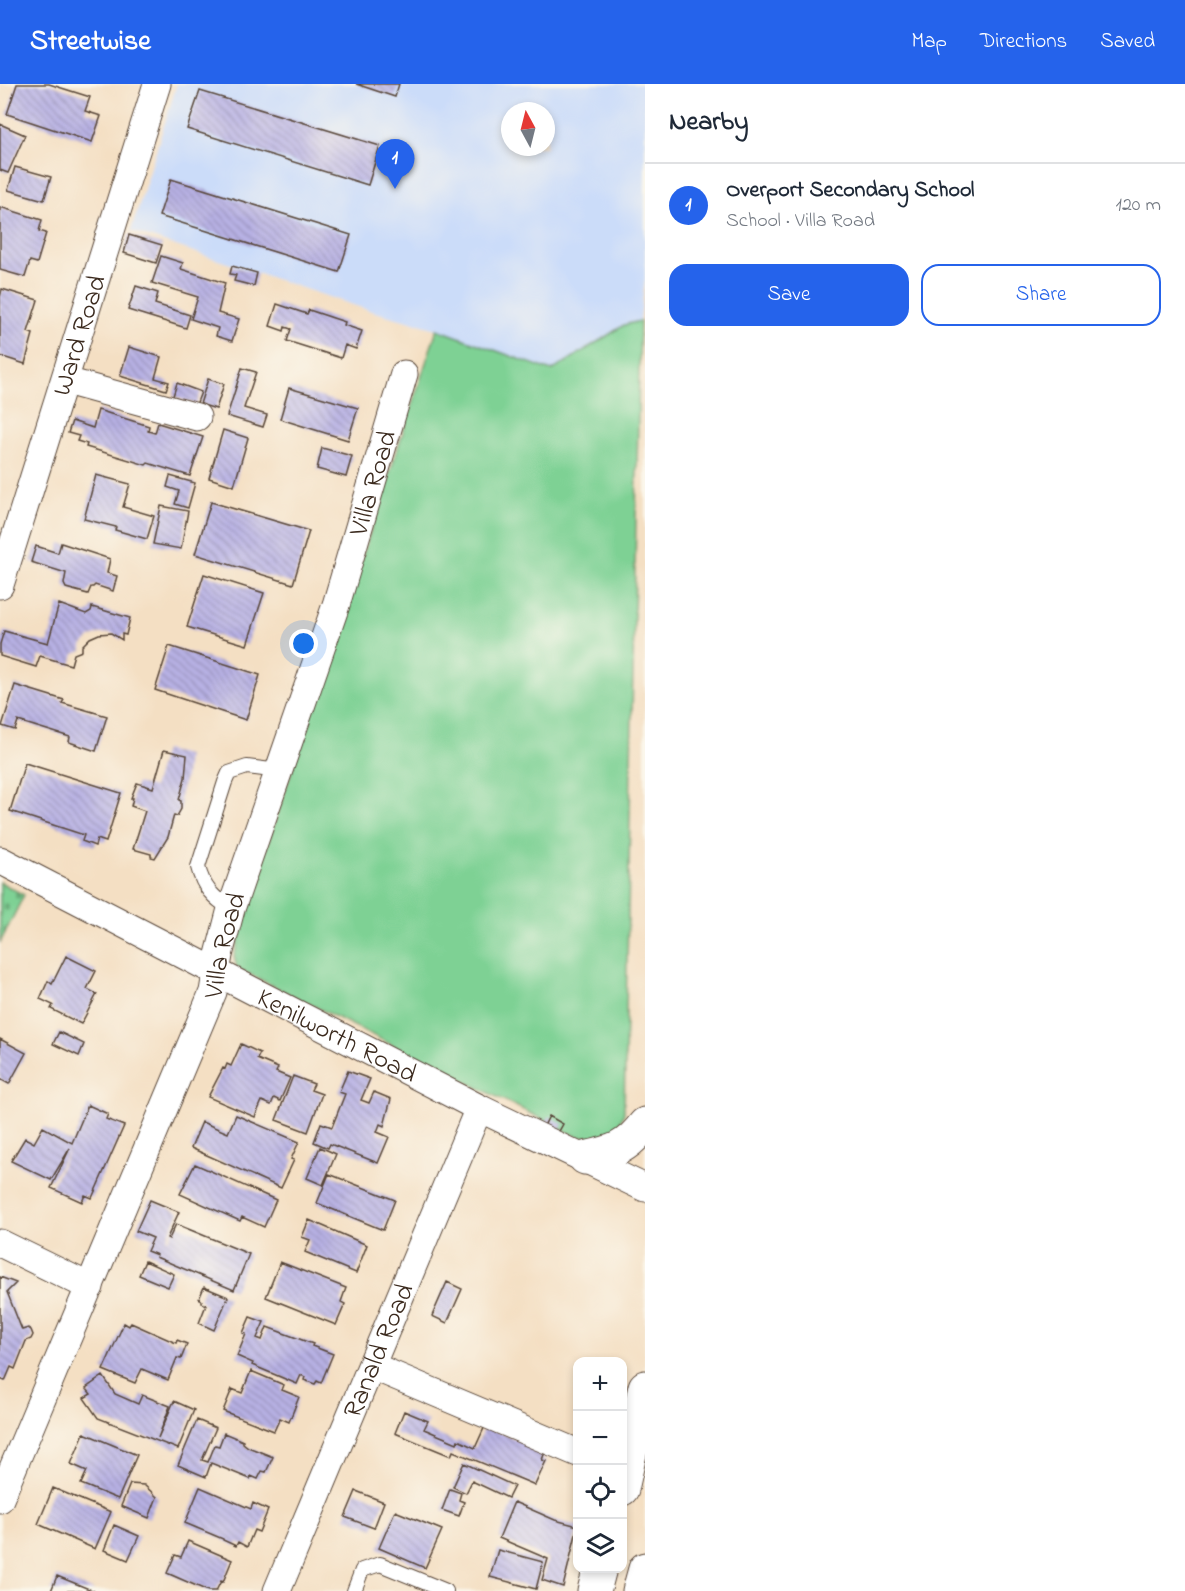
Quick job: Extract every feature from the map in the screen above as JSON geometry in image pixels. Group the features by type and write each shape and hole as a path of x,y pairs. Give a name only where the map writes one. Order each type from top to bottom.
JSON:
{"main road":[{"path":"585,1158 611,1153 627,1145 645,1124"},
{"path":"627,1465 645,1387"},
{"path":"639,1591 645,1569"},
{"path":"594,1591 599,1573"}],"street":[{"name":"Ward Road","path":"0,585 158,84"},
{"name":"Villa Road","path":"0,1499 213,992 231,909 336,605 405,374"},
{"path":"66,381 197,417"},
{"name":"Kenilworth Road","path":"0,860 479,1108 645,1188"},
{"name":"Ranald Road","path":"277,1591 479,1108"},
{"path":"0,1243 90,1287"},
{"path":"372,1366 573,1451"}],"lane":[{"path":"231,909 208,891 201,879 198,867 225,782 230,773 247,767 279,771"},
{"path":"354,1591 362,1570 381,1564 446,1591"}],"shaded area":[{"path":"177,84 645,84 645,279 640,321 624,325 552,371 437,329 371,311 131,231"}],"green space":[{"path":"640,321 624,1113 617,1127 612,1131 600,1136 578,1137 237,968 234,957 245,913 437,329 552,371 624,325"},
{"path":"0,882 24,895 0,943"}],"building":[{"path":"17,84 49,84 90,97 85,111 101,116 92,142 7,114"},
{"path":"356,84 399,84 395,97"},
{"path":"200,91 380,146 368,185 187,129"},
{"path":"0,124 25,135 8,173 0,170"},
{"path":"15,167 51,177 44,200 8,190"},
{"path":"171,179 351,235 339,272 159,216"},
{"path":"0,207 42,220 39,231 46,233 37,263 30,261 25,277 0,270"},
{"path":"129,235 162,245 156,263 124,253"},
{"path":"161,256 183,263 181,269 225,283 218,313 239,319 232,341 216,336 218,328 191,319 198,297 152,283"},
{"path":"232,266 257,273 254,286 234,281 236,275 230,274"},
{"path":"136,286 158,293 155,304 190,315 186,328 128,310"},
{"path":"2,289 38,300 28,332 33,334 25,364 0,356"},
{"path":"277,304 307,314 309,310 345,322 344,325 362,331 356,349 345,345 341,358 287,341 291,329 285,327 284,331 270,326"},
{"path":"129,347 161,357 155,378 169,382 166,390 120,376"},
{"path":"242,368 256,372 244,408 267,415 263,427 227,416"},
{"path":"208,379 224,384 216,409 200,404"},
{"path":"177,383 201,392 196,405 173,396"},
{"path":"289,388 358,408 348,440 280,419"},
{"path":"98,410 149,426 148,431 155,433 158,423 203,437 190,476 86,447 87,444 77,441 79,436 68,433 72,421 93,428"},
{"path":"223,430 248,438 234,486 209,478"},
{"path":"322,448 352,456 346,477 317,469"},
{"path":"96,475 130,484 123,507 154,516 147,539 115,530 116,527 84,519"},
{"path":"170,476 195,483 188,508 175,504 179,491 167,487"},
{"path":"211,502 309,531 293,584 195,554"},
{"path":"161,506 188,511 181,549 153,544"},
{"path":"61,543 110,559 107,573 117,576 113,591 95,585 91,587 88,594 66,588 64,584 66,573 31,562 36,546 58,553"},
{"path":"204,574 264,593 247,645 187,627"},
{"path":"59,604 86,614 91,611 92,607 130,618 126,635 122,634 122,640 111,633 99,634 90,638 82,646 82,651 74,654 71,665 40,656 36,667 0,656 0,644 4,631 48,643"},
{"path":"169,646 260,675 246,720 155,690"},
{"path":"15,685 64,700 62,703 107,716 96,751 69,742 70,737 18,721 15,730 2,726"},
{"path":"164,750 187,755 185,778 179,800 181,809 177,816 174,815 168,837 155,858 151,857 151,854 133,849 145,811 131,806 133,798 131,798 137,783 153,788"},
{"path":"25,763 121,793 106,842 97,839 95,846 82,841 84,835 10,811"},
{"path":"66,956 96,971 87,989 97,994 81,1024 51,1009 53,1005 40,999 48,981 52,984"},
{"path":"59,1032 84,1044 79,1056 53,1044"},
{"path":"0,1039 26,1053 9,1084 0,1079"},
{"path":"241,1044 260,1053 257,1059 278,1068 276,1072 290,1078 280,1101 274,1098 271,1105 262,1101 255,1117 208,1097 223,1068 225,1069 227,1064 231,1066"},
{"path":"348,1071 370,1079 361,1100 369,1103 374,1092 391,1099 384,1126 380,1124 377,1132 389,1137 378,1163 330,1144 328,1148 314,1142 321,1123 332,1127 345,1094 339,1092"},
{"path":"293,1076 314,1084 311,1090 322,1094 308,1132 276,1120"},
{"path":"88,1105 108,1114 106,1119 124,1126 92,1198 85,1195 82,1202 51,1188 70,1148 51,1180 11,1161 25,1138 34,1143 43,1127 72,1143"},
{"path":"236,1115 299,1142 291,1159 294,1160 281,1188 191,1148 202,1122 228,1133"},
{"path":"549,1116 563,1124 558,1133 544,1126"},
{"path":"320,1147 336,1154 323,1185 307,1178"},
{"path":"195,1164 276,1200 264,1227 242,1217 240,1221 180,1194"},
{"path":"329,1174 395,1200 383,1230 317,1203"},
{"path":"150,1200 179,1212 167,1238 169,1239 176,1224 249,1254 234,1290 147,1251 153,1238 136,1231"},
{"path":"309,1220 367,1245 356,1273 305,1252 310,1240 302,1237"},
{"path":"145,1261 174,1274 168,1287 139,1275"},
{"path":"280,1262 346,1288 341,1302 345,1304 336,1325 266,1297"},
{"path":"0,1277 16,1283 7,1292 22,1330 28,1328 33,1335 26,1341 15,1369 11,1367 5,1381 0,1379"},
{"path":"447,1282 462,1289 447,1323 432,1316"},
{"path":"204,1287 228,1297 214,1330 199,1323 206,1305 199,1299"},
{"path":"250,1317 264,1322 257,1338 262,1340 267,1327 333,1354 321,1383 317,1381 315,1384 304,1380 305,1377 301,1375 297,1384 252,1365 253,1363 237,1356"},
{"path":"124,1323 129,1326 131,1323 176,1343 177,1340 187,1344 181,1359 177,1358 168,1380 142,1369 135,1383 103,1370"},
{"path":"251,1371 284,1385 282,1390 299,1397 289,1422 280,1418 274,1431 223,1411 232,1389 242,1393"},
{"path":"103,1376 115,1394 138,1404 142,1395 170,1406 158,1438 174,1401 194,1410 178,1449 98,1418 84,1398 91,1394 86,1388"},
{"path":"404,1411 428,1421 424,1429 475,1448 485,1426 545,1452 542,1460 546,1461 535,1485 453,1451 451,1456 395,1433"},
{"path":"197,1420 216,1428 202,1460 208,1462 215,1445 219,1446 224,1433 243,1441 248,1447 273,1457 266,1472 262,1471 258,1479 251,1476 250,1479 211,1463 206,1477 178,1465"},
{"path":"84,1433 137,1455 118,1499 81,1484 87,1471 71,1464"},
{"path":"464,1463 514,1486 508,1498 472,1481 466,1493 453,1487"},
{"path":"130,1484 144,1485 157,1497 149,1518 121,1506"},
{"path":"200,1487 251,1509 253,1503 268,1510 259,1532 254,1530 247,1547 238,1542 236,1546 185,1523"},
{"path":"53,1488 111,1512 95,1549 38,1524"},
{"path":"450,1489 461,1493 459,1500 464,1502 459,1516 442,1510"},
{"path":"356,1491 384,1502 374,1528 345,1517"},
{"path":"514,1502 555,1520 573,1525 573,1546 563,1587 542,1580 548,1559 499,1538"},
{"path":"395,1511 442,1530 425,1568 379,1548"},
{"path":"114,1525 139,1536 128,1560 104,1550"},
{"path":"188,1541 232,1560 223,1582 221,1581 216,1591 208,1591 167,1573 175,1555 181,1557"},
{"path":"498,1550 543,1562 536,1589 490,1577"},
{"path":"57,1576 94,1591 51,1591"}],"place":[{"name":"Overport Secondary School","path":"395,189"}]}
